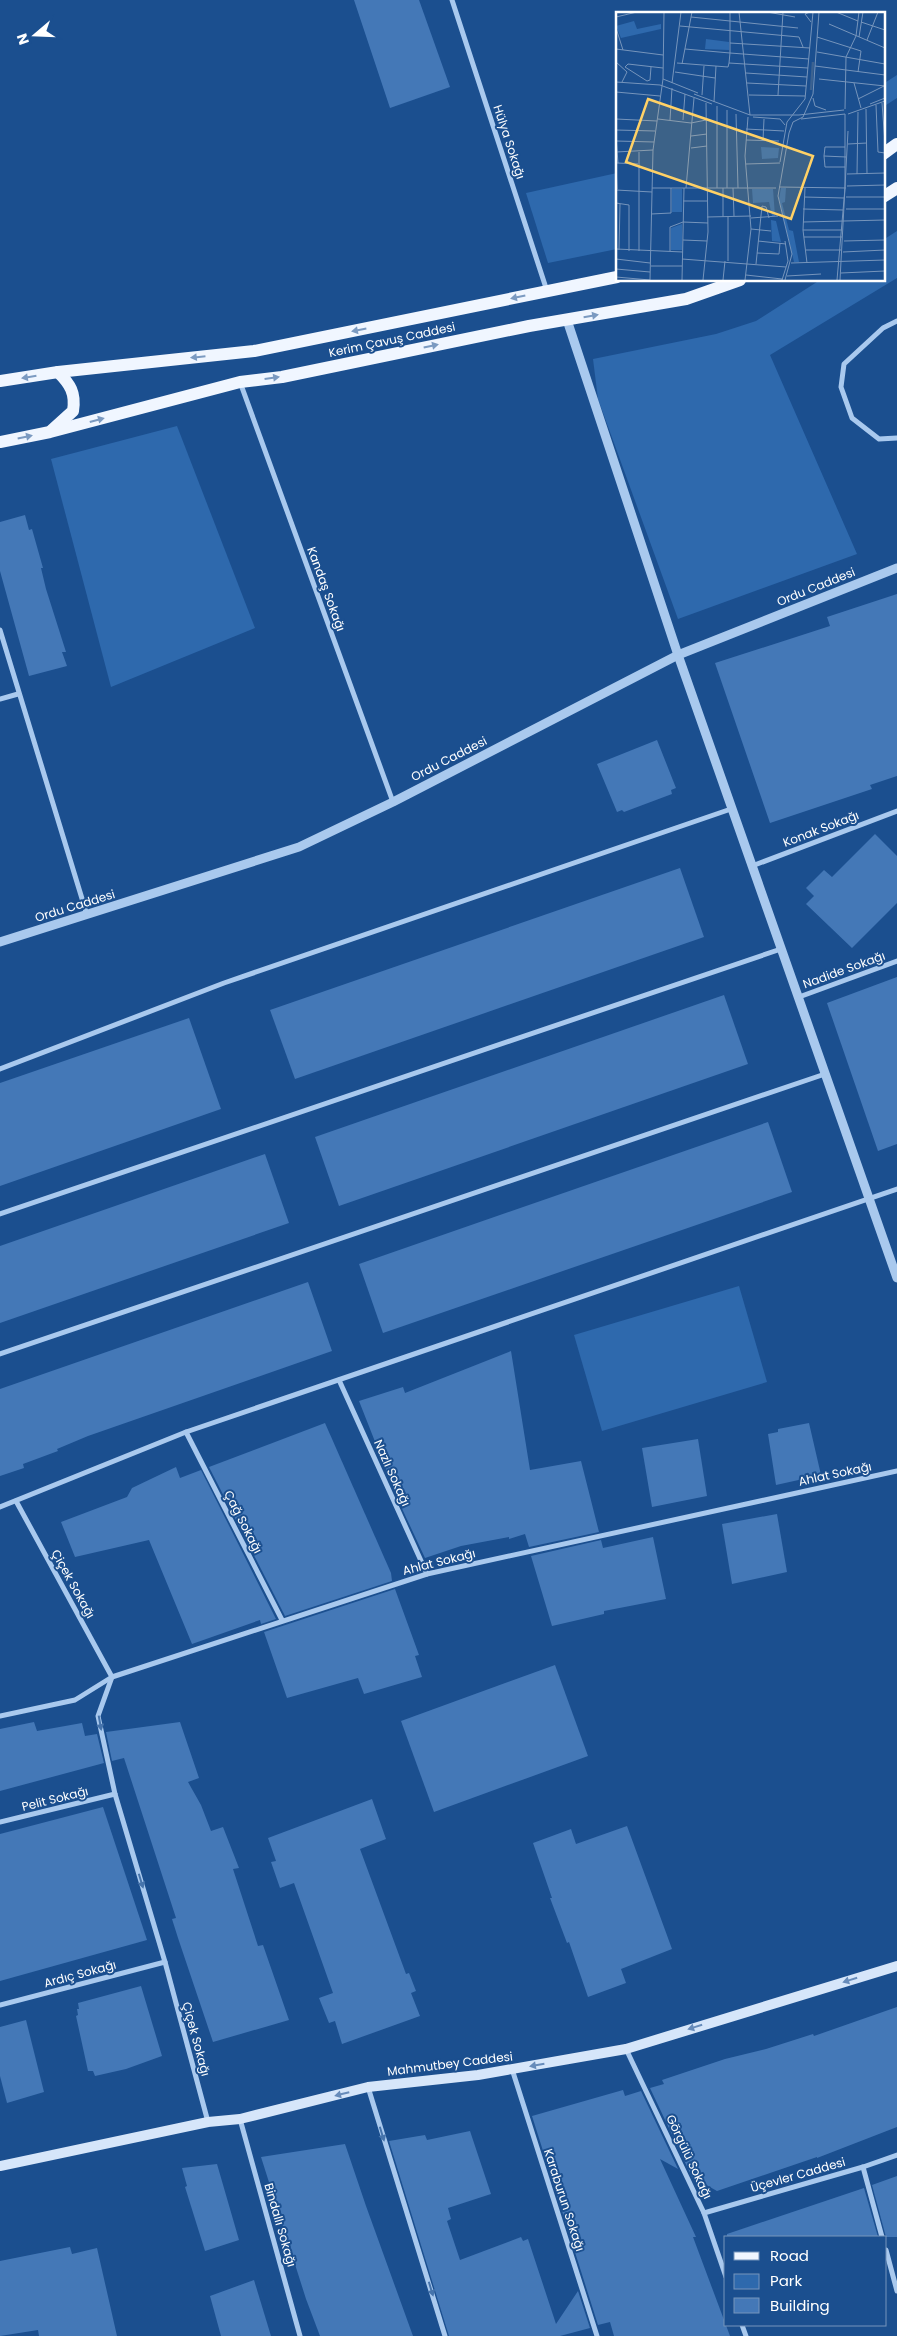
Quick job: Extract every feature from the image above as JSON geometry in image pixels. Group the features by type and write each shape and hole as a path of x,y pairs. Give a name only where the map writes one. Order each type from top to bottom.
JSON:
{"main road":[{"path":"884,153 897,144"},
{"path":"884,196 897,188"},
{"name":"Kerim Çavuş Caddesi","path":"0,381 58,372 254,351 616,277"},
{"name":"Kerim Çavuş Caddesi","path":"0,442 50,432 240,382 282,377 567,320 686,299 737,281"},
{"path":"50,432 73,411 74,405 70,384 58,372"},
{"name":"Mahmutbey Caddesi","path":"0,2166 208,2122 240,2119 368,2088 478,2075 626,2048 897,1966"}],"street":[{"name":"Hülya Sokağı","path":"452,0 547,291"},
{"path":"567,320 678,655 897,1278"},
{"path":"897,321 883,328 844,364 841,387 852,418 879,438 897,438"},
{"name":"Kandaş Sokağı","path":"240,382 393,802"},
{"name":"Ordu Caddesi","path":"0,942 299,847 393,802 678,655 897,568"},
{"path":"0,630 87,915"},
{"path":"0,699 18,694"},
{"path":"0,1069 224,983 731,808"},
{"name":"Konak Sokağı","path":"752,866 897,810"},
{"path":"0,1214 781,949"},
{"name":"Nadide Sokağı","path":"798,998 897,961"},
{"path":"0,1354 825,1074"},
{"path":"0,1507 186,1432 897,1189"},
{"name":"Nazlı Sokağı","path":"339,1380 427,1574"},
{"name":"Çağ Sokağı","path":"186,1432 282,1620"},
{"name":"Ahlat Sokağı","path":"0,1716 75,1700 112,1677 427,1574 897,1471"},
{"name":"Çiçek Sokağı","path":"16,1501 112,1677 98,1716 114,1794 165,1962 208,2122"},
{"name":"Pelit Sokağı","path":"0,1822 114,1794"},
{"name":"Ardıç Sokağı","path":"0,2005 165,1962"},
{"name":"Görgülü Sokağı","path":"626,2048 704,2213 724,2271"},
{"name":"Karaburun Sokağı","path":"512,2069 597,2336"},
{"path":"368,2088 445,2336"},
{"name":"Bindallı Sokağı","path":"240,2119 300,2336"},
{"name":"Üçevler Caddesi","path":"704,2213 863,2167 897,2155"},
{"path":"863,2167 882,2236"},
{"path":"887,2254 897,2291"}],"green space":[{"path":"897,75 897,98 884,106 884,83"},
{"path":"616,173 616,249 548,263 526,193"},
{"path":"897,231 897,278 770,355 857,554 678,619 598,399 593,359 716,334 756,321 818,281 884,281 884,239"},
{"path":"177,426 255,628 111,687 51,459"},
{"path":"739,1286 767,1382 602,1431 574,1335"}],"building":[{"path":"354,0 419,0 450,87 390,108"},
{"path":"25,515 29,530 32,529 43,568 41,568 46,589 66,652 62,652 67,666 29,676 0,571 0,522"},
{"path":"897,594 897,776 870,785 872,789 770,823 715,663 830,626 827,617"},
{"path":"657,740 676,788 671,790 672,794 624,812 622,810 617,812 597,764"},
{"path":"875,834 897,856 897,903 852,948 806,904 814,896 806,888 824,870 832,877"},
{"path":"680,868 704,937 295,1079 270,1010"},
{"path":"897,977 897,1144 878,1151 827,1003"},
{"path":"724,995 748,1064 339,1206 315,1137"},
{"path":"189,1018 221,1109 0,1186 0,1083"},
{"path":"768,1122 792,1192 383,1333 359,1264"},
{"path":"265,1154 289,1223 0,1323 0,1246"},
{"path":"308,1282 332,1351 88,1436 57,1449 58,1451 23,1464 24,1468 0,1476 0,1389"},
{"path":"511,1351 530,1470 581,1461 599,1532 529,1547 525,1534 509,1539 509,1537 461,1546 425,1558 398,1500 359,1401 403,1387 405,1393"},
{"path":"325,1423 391,1573 392,1581 285,1616 209,1467"},
{"path":"809,1423 821,1475 776,1485 768,1434 778,1432 778,1429"},
{"path":"698,1439 707,1496 652,1507 642,1448"},
{"path":"176,1467 180,1478 201,1470 276,1619 261,1624 260,1620 192,1644 149,1540 75,1557 61,1522 127,1497 132,1488"},
{"path":"777,1514 787,1572 732,1584 722,1524"},
{"path":"653,1537 666,1599 604,1611 604,1614 552,1626 531,1556 601,1540 603,1548"},
{"path":"395,1589 419,1655 415,1656 422,1677 364,1694 358,1678 287,1698 264,1632"},
{"path":"555,1665 588,1756 434,1812 401,1721"},
{"path":"34,1722 37,1731 82,1723 85,1736 97,1734 104,1763 0,1791 0,1729"},
{"path":"180,1722 199,1778 188,1782 201,1805 211,1831 223,1827 239,1868 233,1869 258,1946 263,1945 289,2020 213,2042 172,1919 176,1918 124,1758 112,1761 106,1732"},
{"path":"372,1799 386,1839 360,1849 406,1974 409,1973 416,1991 411,1993 420,2016 342,2044 335,2021 329,2023 319,1998 333,1993 294,1883 280,1888 271,1862 276,1861 268,1838"},
{"path":"103,1807 147,1940 0,1981 0,1834"},
{"path":"627,1826 672,1949 621,1969 626,1983 588,1997 569,1942 567,1943 550,1898 552,1898 533,1843 571,1829 576,1844"},
{"path":"141,1986 162,2056 126,2069 95,2076 93,2071 88,2071 76,2016 78,2015 77,2009 79,2009 78,2003"},
{"path":"897,2007 897,2127 817,2158 717,2191 692,2177 650,2088 664,2084 662,2080 725,2059 766,2049 813,2034 814,2036"},
{"path":"26,2020 44,2092 7,2103 0,2076 0,2027"},
{"path":"623,2090 625,2096 641,2091 678,2169 660,2159 696,2237 693,2237 724,2320 724,2326 726,2326 730,2336 614,2336 610,2322 598,2325 532,2116"},
{"path":"470,2131 491,2194 448,2208 451,2219 447,2221 460,2260 521,2237 523,2241 528,2239 556,2324 578,2291 590,2328 560,2336 449,2336 389,2141 425,2135 427,2140"},
{"path":"345,2144 413,2336 320,2336 306,2299 261,2157"},
{"path":"217,2164 239,2240 205,2251 185,2187 187,2186 182,2168"},
{"path":"897,2176 897,2237 886,2236 872,2185"},
{"path":"864,2188 878,2236 727,2236 727,2234"},
{"path":"70,2247 72,2254 97,2248 117,2336 39,2336 38,2330 0,2336 0,2261"},
{"path":"254,2280 271,2336 221,2336 210,2296"}]}
